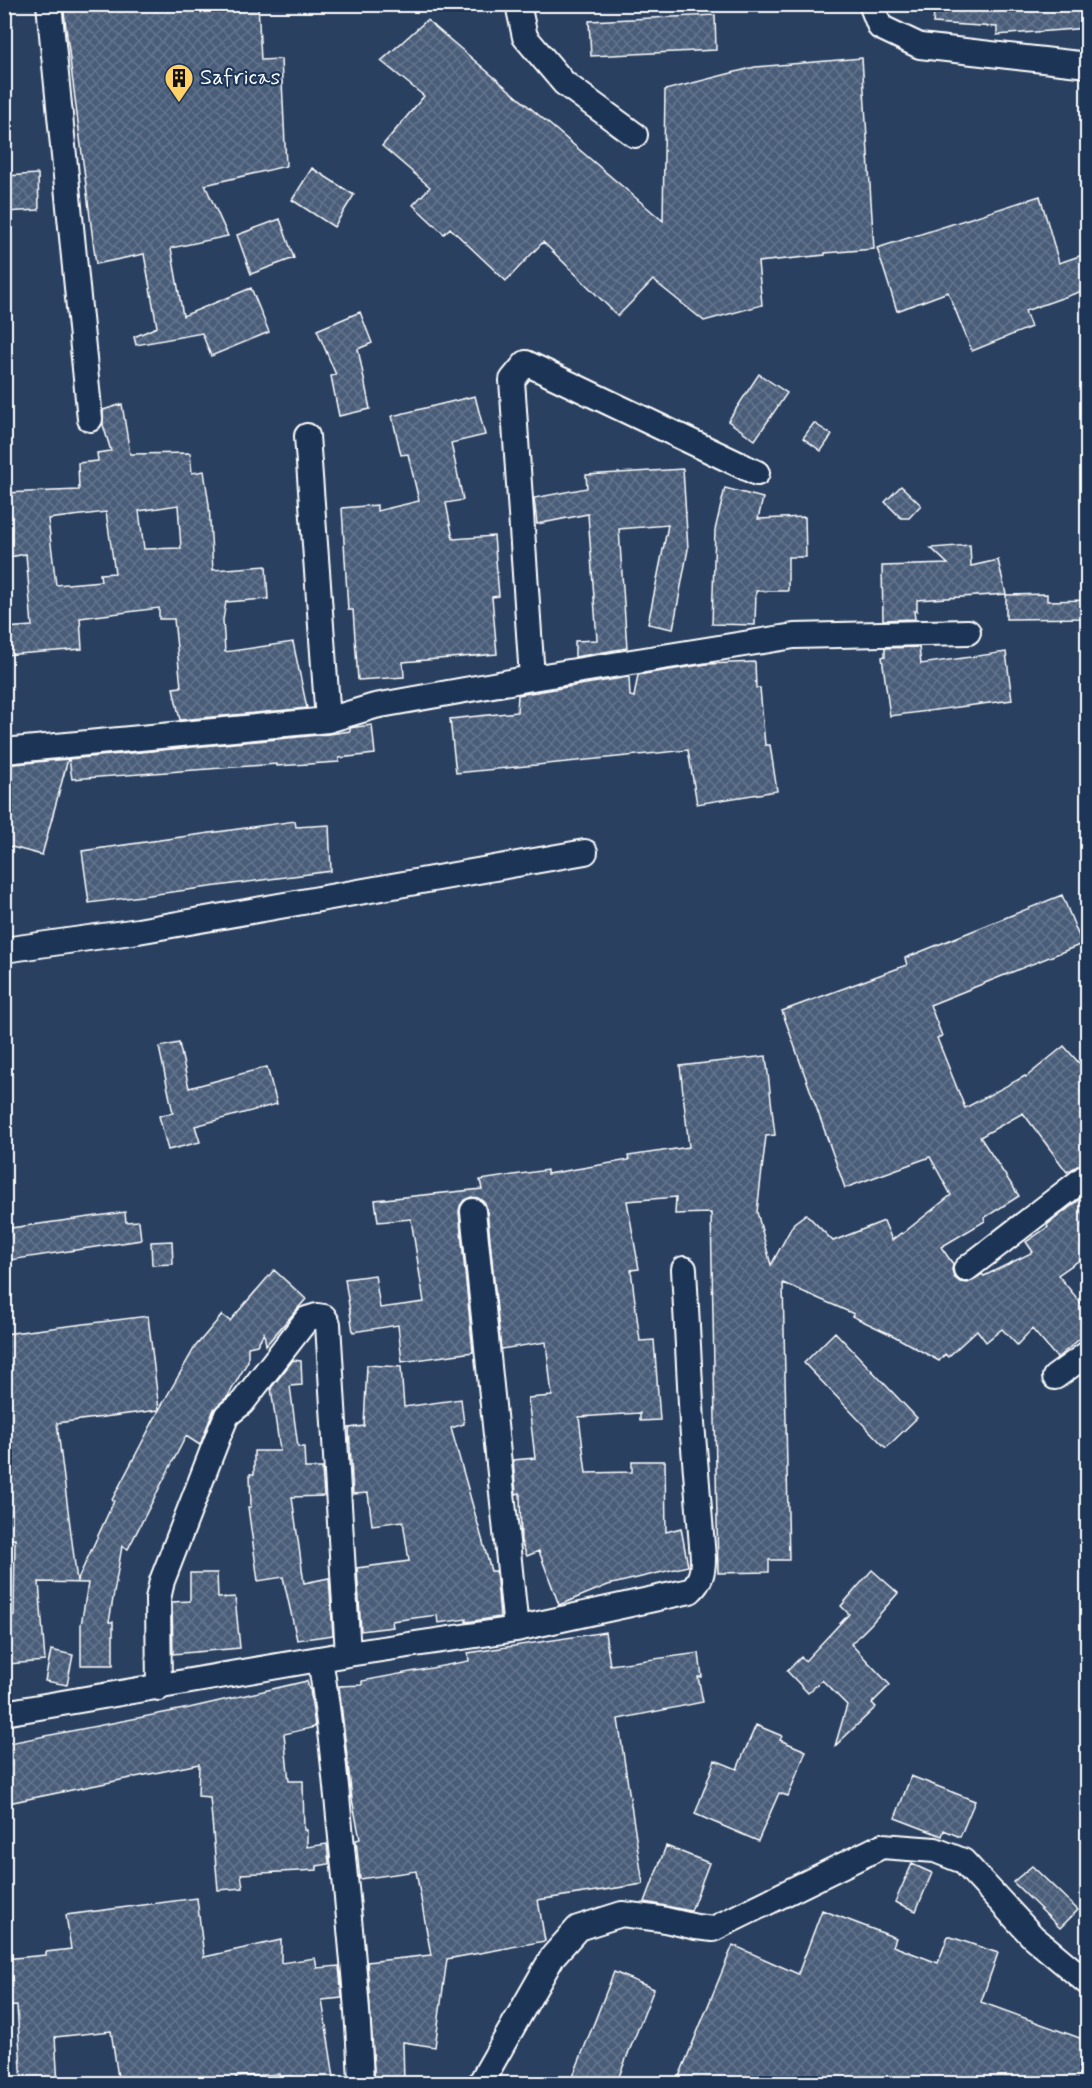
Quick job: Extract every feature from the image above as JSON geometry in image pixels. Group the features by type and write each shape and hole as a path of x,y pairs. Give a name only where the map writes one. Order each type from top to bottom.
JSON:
{"street":[{"path":"49,4 90,419"},
{"path":"518,4 525,37 564,83 635,135"},
{"path":"871,4 880,27 920,46 1088,65"},
{"path":"532,678 512,380 526,363 758,473"},
{"path":"307,436 328,720"},
{"path":"4,752 328,720 375,706 794,636 968,632"},
{"path":"4,950 138,931 585,852"},
{"path":"966,1269 1088,1175"},
{"path":"473,1211 516,1629"},
{"path":"4,1713 348,1654 516,1629 690,1591 699,1583 703,1570 703,1558 692,1423 684,1269"},
{"path":"159,1688 158,1599 162,1581 227,1415 242,1403 307,1319 317,1316 324,1317 328,1324 348,1654"},
{"path":"1054,1377 1088,1353"},
{"path":"320,1659 343,1859 358,2019 361,2084"},
{"path":"480,2084 554,1956 579,1928 622,1914 713,1929 882,1846 935,1850 963,1861 1033,1937 1088,1983"}],"shaded area":[{"path":"5,5 1087,5 1087,2083 5,2083"}],"building":[{"name":"Safricas","path":"63,4 258,4 261,60 281,59 286,166 205,185 228,236 171,248 183,316 251,288 269,332 211,356 202,333 136,345 134,337 157,327 144,254 96,264"},
{"path":"935,4 1088,4 1088,28 997,35 997,27 933,23"},
{"path":"715,15 716,50 591,56 589,21"},
{"path":"427,20 663,221 665,90 755,67 862,58 874,249 758,262 762,305 704,321 653,280 618,316 543,242 506,281 450,228 444,234 413,205 430,187 382,146 424,96 381,61"},
{"path":"312,168 354,195 334,227 292,200"},
{"path":"38,174 39,210 4,212 4,176"},
{"path":"1040,196 1059,263 1088,253 1088,289 1025,311 1031,327 972,351 948,292 897,311 877,248"},
{"path":"280,219 294,258 251,274 237,235"},
{"path":"360,312 372,343 358,349 370,409 339,416 331,376 336,375 317,330"},
{"path":"759,374 787,393 755,440 728,421"},
{"path":"475,396 485,435 451,443 463,500 446,503 453,539 494,536 499,596 492,597 497,654 403,662 404,677 358,680 353,610 348,610 342,508 377,505 377,511 419,501 408,454 401,455 392,416"},
{"path":"122,404 130,454 190,453 192,473 204,471 209,505 213,570 266,566 268,599 226,602 223,620 225,652 293,642 307,708 180,720 173,688 181,687 174,619 159,619 159,608 80,618 82,649 4,655 4,628 32,626 26,554 4,558 4,493 79,490 78,463 98,461 97,453 111,451 103,425 103,410","holes":["178,505 181,548 144,549 139,511","106,512 115,573 100,574 101,581 56,585 48,519"]},
{"path":"814,423 832,435 821,451 803,438"},
{"path":"683,469 688,549 673,629 648,624 668,525 619,529 627,648 575,657 575,641 597,640 588,514 537,524 534,498 587,488 586,475"},
{"path":"901,486 921,505 909,518 901,518 885,502"},
{"path":"725,488 763,498 758,519 805,517 806,557 788,557 788,591 756,591 755,625 712,624 715,530"},
{"path":"970,545 971,566 998,560 1006,594 917,600 917,611 914,611 915,619 883,620 882,566 948,564 931,548"},
{"path":"1047,594 1047,601 1088,600 1088,618 1006,619 1006,595"},
{"path":"919,647 921,664 1006,652 1012,700 890,716 882,657 885,656 885,648"},
{"path":"755,662 756,688 760,688 765,745 770,745 777,791 697,804 688,750 456,773 450,719 517,712 518,695 629,677 630,696 634,697 638,675 707,664"},
{"path":"372,725 375,754 339,758 339,762 277,766 277,764 72,779 69,759 329,734"},
{"path":"68,759 42,855 4,845 4,765"},
{"path":"295,821 296,827 329,825 331,871 89,903 82,851"},
{"path":"1062,895 1082,944 930,1005 942,1036 937,1038 965,1108 1026,1077 1064,1046 1079,1063 1088,1056 1088,1160 1067,1172 1023,1113 980,1137 1019,1196 984,1218 985,1221 941,1247 953,1264 954,1277 960,1282 968,1283 982,1274 984,1276 1033,1252 1026,1242 1048,1227 1047,1225 1088,1193 1088,1254 1058,1275 1088,1312 1088,1332 1057,1358 1032,1329 1017,1345 1002,1329 986,1342 977,1330 948,1357 945,1354 939,1361 852,1316 854,1314 783,1283 789,1560 769,1560 769,1572 718,1573 711,1213 675,1214 676,1197 627,1201 639,1269 631,1270 640,1341 654,1340 660,1420 640,1421 640,1413 579,1417 586,1473 632,1472 632,1461 665,1461 666,1532 681,1528 688,1566 608,1585 559,1605 539,1551 527,1556 521,1541 520,1493 516,1494 513,1460 535,1458 528,1398 552,1396 546,1342 501,1349 485,1203 478,1198 471,1197 464,1200 459,1212 473,1352 402,1362 398,1325 353,1332 345,1279 375,1275 380,1308 424,1302 411,1219 378,1222 375,1200 482,1189 480,1180 547,1170 547,1174 629,1160 628,1156 689,1147 680,1066 766,1056 775,1135 766,1136 757,1212 771,1265 794,1223 806,1214 833,1241 884,1221 892,1240 951,1195 930,1157 845,1188 782,1011 907,965 905,958"},
{"path":"179,1043 189,1088 267,1067 277,1104 195,1126 200,1142 168,1150 159,1116 173,1113 159,1047"},
{"path":"125,1212 126,1222 139,1221 141,1240 4,1261 4,1229"},
{"path":"172,1241 173,1264 152,1265 151,1242"},
{"path":"274,1270 306,1299 266,1345 264,1333 257,1345 248,1347 248,1361 228,1396 214,1409 200,1445 186,1436 128,1549 122,1546 109,1622 113,1622 113,1665 81,1665 81,1625 88,1583 39,1582 45,1661 8,1664 5,1616 14,1616 15,1539 4,1540 4,1334 148,1316 159,1410 195,1347 222,1315 230,1321","holes":["159,1410 112,1500 114,1501 77,1581 57,1423"]},
{"path":"835,1332 917,1418 886,1448 804,1363"},
{"path":"293,1360 301,1361 302,1385 290,1386 298,1447 304,1447 305,1468 322,1468 324,1496 292,1497 304,1583 329,1578 333,1635 297,1640 283,1577 258,1581 248,1507 251,1507 250,1474 254,1474 254,1451 280,1451 271,1388"},
{"path":"367,1365 401,1367 404,1407 461,1399 464,1424 451,1428 491,1571 496,1571 500,1617 438,1623 437,1615 392,1621 393,1627 361,1631 357,1568 409,1561 403,1521 372,1525 368,1493 353,1494 349,1428 364,1426"},
{"path":"872,1570 898,1593 851,1644 890,1685 872,1703 876,1707 835,1746 847,1705 822,1680 808,1693 787,1671 801,1657 805,1661 849,1614 841,1606"},
{"path":"190,1573 217,1573 218,1598 235,1597 240,1648 173,1654 172,1602 190,1601"},
{"path":"605,1632 610,1665 699,1653 702,1677 698,1677 703,1702 618,1719 643,1884 538,1900 545,1941 447,1959 435,2047 403,2042 404,2084 375,2084 367,1962 431,1955 416,1871 360,1879 356,1840 360,1839 352,1799 339,1686 362,1685 362,1681 469,1661 468,1653"},
{"path":"51,1650 73,1655 67,1685 45,1681"},
{"path":"307,1681 315,1727 284,1734 289,1781 303,1781 304,1830 307,1830 307,1847 327,1844 329,1864 317,1866 317,1870 241,1874 243,1888 218,1890 210,1797 198,1796 199,1764 8,1803 4,1784 4,1744 189,1708"},
{"path":"756,1725 782,1736 780,1740 806,1751 788,1796 779,1793 758,1841 695,1814 715,1760 737,1769"},
{"path":"911,1776 975,1801 960,1837 944,1830 942,1836 895,1818"},
{"path":"666,1846 709,1863 691,1911 645,1902"},
{"path":"912,1864 932,1873 916,1911 895,1902"},
{"path":"1032,1866 1078,1910 1060,1928 1013,1882"},
{"path":"197,1898 204,1957 281,1940 281,1963 315,1958 317,1968 339,1966 342,1998 322,2000 335,2084 293,2084 292,2076 279,2077 279,2074 236,2077 236,2084 174,2084 174,2077 119,2084 111,2031 55,2037 58,2084 22,2084 17,2006 4,2007 4,1959 46,1955 46,1952 71,1949 66,1915"},
{"path":"822,1910 896,1938 893,1946 938,1963 948,1936 998,1953 981,2002 1088,2041 1088,2084 676,2084 733,1945 798,1974"},
{"path":"614,1972 654,1989 616,2084 570,2084"}],"place":[{"name":"Safricas","path":"179,104"}]}
